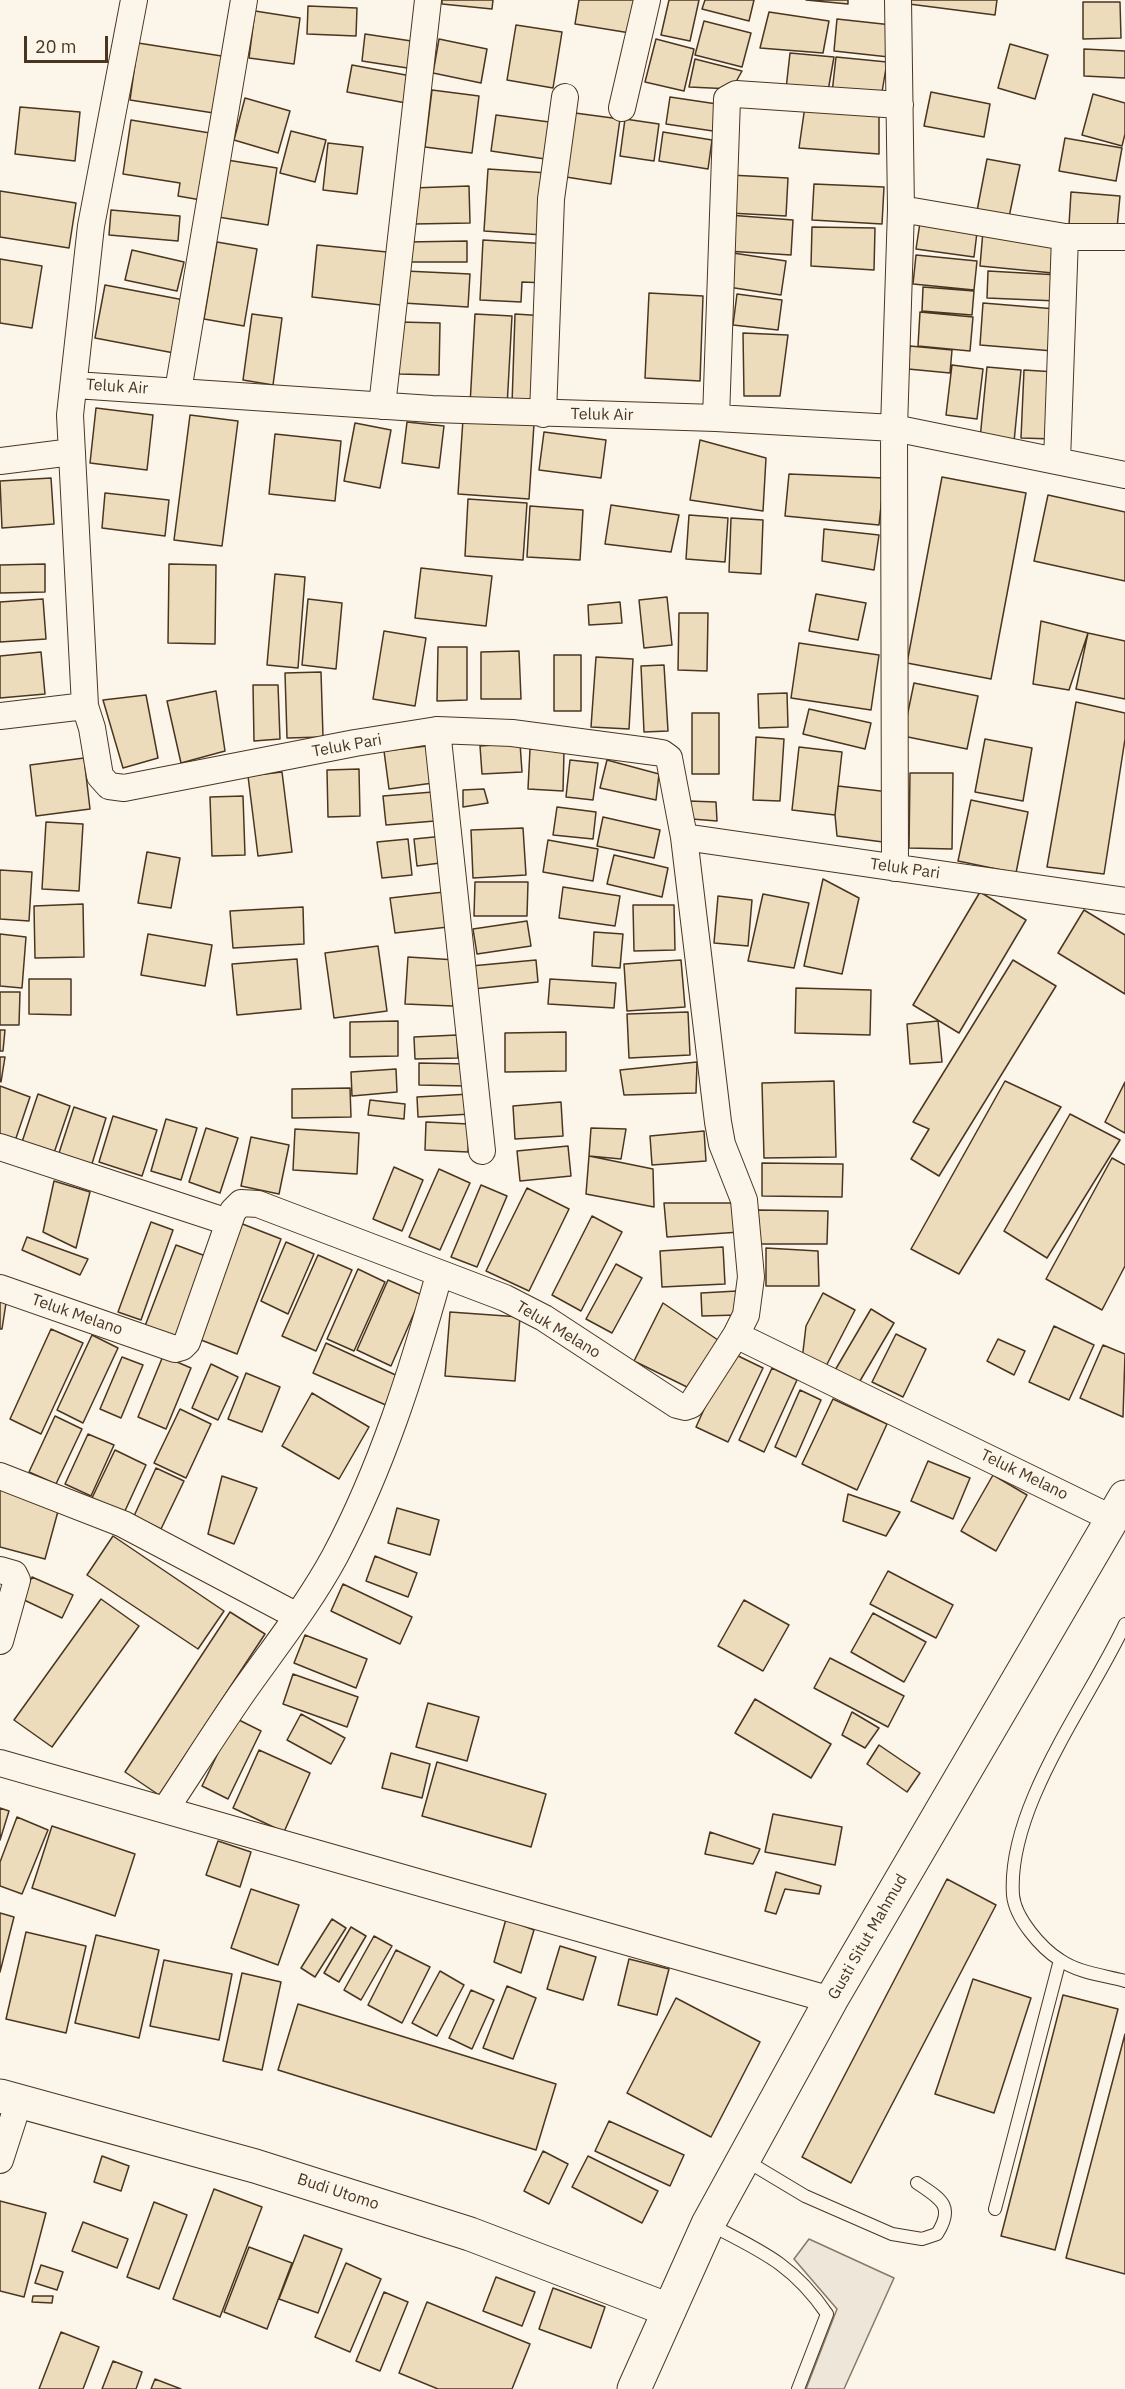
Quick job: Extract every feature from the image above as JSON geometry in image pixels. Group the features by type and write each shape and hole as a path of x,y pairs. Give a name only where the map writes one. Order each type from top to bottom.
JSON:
{"main road":[{"name":"Gusti Situt Mahmud","path":"634,2389 708,2224 831,2000 1119,1508"},
{"name":"Budi Utomo","path":"10,2099 255,2166 470,2234 669,2310"}],"street":[{"name":"Teluk Pari","path":"134,0 91,226 70,415 85,706 92,728 100,776 109,786 124,789 437,730 523,735 662,753 669,758 684,837 1125,901"},
{"path":"178,391 244,0"},
{"path":"382,406 428,0"},
{"path":"622,108 646,0"},
{"path":"895,868 894,428 901,209 898,0"},
{"path":"716,418 727,99 730,95 736,94 900,105"},
{"path":"543,414 551,199 565,97"},
{"path":"901,209 1065,237 1124,232"},
{"path":"1058,461 1065,237"},
{"name":"Teluk Air","path":"75,385 382,406 543,414 716,418 894,428 1125,475"},
{"path":"0,461 72,452"},
{"path":"0,716 85,706"},
{"path":"437,730 482,1150"},
{"path":"684,837 718,1122 722,1144 744,1200 752,1277 746,1315 736,1335"},
{"path":"0,1147 228,1222"},
{"name":"Teluk Melano","path":"0,1288 175,1349 182,1347 187,1342 233,1211 242,1203 258,1204 505,1298 544,1318 676,1405 685,1407 691,1404 736,1335 1119,1508"},
{"path":"165,1810 297,1616 334,1557 378,1465 412,1374 440,1275"},
{"path":"0,1476 123,1524 297,1616"},
{"path":"0,1570 14,1574 17,1580 0,1641"},
{"path":"0,1763 831,2000"},
{"path":"0,2160 10,2099"}],"lane":[{"path":"1125,1624 1058,1748 1033,1800 1020,1832 1014,1860 1013,1898 1023,1921 1036,1940 1060,1960 1081,1970 1125,1981"},
{"path":"994,2210 1060,1960"},
{"path":"744,2160 805,2196 834,2210 892,2234 922,2239 937,2235 944,2224 946,2211 944,2203 917,2183"},
{"path":"708,2224 784,2265 810,2289 827,2314 798,2389"}],"shaded area":[{"path":"809,2239 894,2278 844,2389 806,2389 837,2309 794,2259"}],"building":[{"path":"442,0 493,0 492,9 442,4"},
{"path":"579,0 635,0 630,33 575,24"},
{"path":"669,0 699,0 690,41 661,35"},
{"path":"705,0 754,0 749,21 702,9"},
{"path":"806,0 848,0 848,4"},
{"path":"910,0 997,0 995,15 909,4"},
{"path":"1083,2 1120,2 1121,38 1083,39"},
{"path":"308,6 357,8 356,36 307,34"},
{"path":"255,11 300,18 294,64 249,58"},
{"path":"769,12 829,21 823,53 760,48"},
{"path":"837,19 892,25 889,57 834,51"},
{"path":"704,21 751,33 742,67 695,55"},
{"path":"516,25 562,32 553,88 507,80"},
{"path":"365,34 418,42 414,69 362,61"},
{"path":"439,39 487,49 481,83 433,73"},
{"path":"656,39 694,49 684,91 645,82"},
{"path":"138,43 228,57 220,114 130,100"},
{"path":"1010,44 1048,55 1035,99 998,88"},
{"path":"1084,49 1125,51 1125,78 1084,76"},
{"path":"790,53 834,57 828,91 786,89"},
{"path":"836,57 887,62 881,98 832,93"},
{"path":"695,59 742,71 732,89 689,87"},
{"path":"352,65 411,76 406,103 347,92"},
{"path":"432,90 479,96 472,153 425,147"},
{"path":"931,92 990,104 984,137 924,126"},
{"path":"1093,94 1125,103 1125,134 1122,146 1082,135"},
{"path":"670,97 717,104 713,131 666,124"},
{"path":"245,98 290,111 278,153 234,140"},
{"path":"805,106 879,114 879,154 799,148"},
{"path":"20,107 80,112 75,161 15,154"},
{"path":"575,113 620,119 611,184 566,177"},
{"path":"496,115 557,123 552,160 491,151"},
{"path":"625,119 659,124 654,161 620,156"},
{"path":"131,120 210,133 201,200 178,196 180,183 123,174"},
{"path":"291,131 326,140 315,182 280,173"},
{"path":"663,132 712,140 708,169 659,161"},
{"path":"1065,138 1122,148 1116,181 1059,171"},
{"path":"328,143 363,147 357,194 323,190"},
{"path":"987,159 1020,165 1009,217 977,211"},
{"path":"227,160 277,168 268,225 218,217"},
{"path":"488,169 548,173 543,235 484,231"},
{"path":"730,175 788,178 786,216 729,213"},
{"path":"814,184 884,187 882,224 812,220"},
{"path":"469,186 470,223 414,224 412,188"},
{"path":"0,191 76,203 69,248 0,237"},
{"path":"1071,192 1120,196 1117,228 1069,225"},
{"path":"111,210 180,216 178,241 109,235"},
{"path":"729,215 793,220 791,255 726,251"},
{"path":"921,216 978,224 974,257 916,249"},
{"path":"812,227 875,228 874,270 811,266"},
{"path":"983,231 1056,238 1053,273 980,266"},
{"path":"483,240 550,244 547,283 522,282 521,302 480,300"},
{"path":"467,241 467,262 407,262 407,242"},
{"path":"217,242 257,249 244,326 204,319"},
{"path":"317,245 387,252 381,305 312,297"},
{"path":"132,250 184,262 177,291 125,280"},
{"path":"733,253 786,261 781,295 728,287"},
{"path":"916,255 977,261 974,290 913,284"},
{"path":"0,259 42,266 32,328 0,323"},
{"path":"405,271 470,274 468,307 403,303"},
{"path":"988,271 1059,275 1057,301 987,298"},
{"path":"105,285 184,300 174,353 95,338"},
{"path":"923,287 974,291 972,315 922,311"},
{"path":"649,293 703,296 700,381 645,378"},
{"path":"737,294 782,300 778,330 733,325"},
{"path":"983,303 1056,309 1053,351 980,345"},
{"path":"920,312 973,317 970,351 918,346"},
{"path":"252,314 282,318 273,385 243,380"},
{"path":"475,314 512,316 507,407 470,405"},
{"path":"515,314 546,316 542,406 512,404"},
{"path":"400,322 440,323 439,375 399,374"},
{"path":"743,333 788,335 780,396 744,396"},
{"path":"910,346 952,350 950,373 908,369"},
{"path":"952,365 983,369 977,419 946,415"},
{"path":"987,367 1021,370 1014,442 980,439"},
{"path":"1024,370 1056,372 1053,439 1021,438"},
{"path":"96,408 153,415 147,470 90,463"},
{"path":"190,415 238,421 222,546 174,540"},
{"path":"463,419 534,424 529,499 458,494"},
{"path":"407,422 444,426 439,468 402,463"},
{"path":"355,423 391,430 380,488 344,481"},
{"path":"544,432 606,440 601,478 539,470"},
{"path":"275,434 341,441 335,501 269,494"},
{"path":"700,440 766,458 763,511 690,500"},
{"path":"789,474 884,478 879,525 785,516"},
{"path":"942,477 1026,493 991,679 907,663"},
{"path":"51,478 54,524 2,528 0,481"},
{"path":"105,493 169,500 165,536 102,528"},
{"path":"1048,495 1125,512 1125,581 1034,561"},
{"path":"468,499 527,503 523,560 465,556"},
{"path":"611,505 679,515 671,552 605,544"},
{"path":"530,506 583,510 580,560 527,557"},
{"path":"689,515 728,518 725,562 686,559"},
{"path":"731,518 763,520 761,574 729,572"},
{"path":"824,529 879,535 874,570 822,561"},
{"path":"45,564 45,592 0,593 0,565"},
{"path":"169,564 216,565 215,644 168,643"},
{"path":"421,568 492,576 486,626 415,618"},
{"path":"275,574 305,577 298,668 267,665"},
{"path":"816,594 866,603 858,640 809,631"},
{"path":"667,597 672,645 644,648 639,600"},
{"path":"43,599 46,639 0,642 0,602"},
{"path":"308,599 342,603 336,669 302,665"},
{"path":"620,602 622,623 589,625 588,605"},
{"path":"679,613 708,613 707,671 678,670"},
{"path":"1041,621 1088,633 1069,690 1033,684"},
{"path":"384,631 426,638 415,706 373,699"},
{"path":"1088,633 1125,641 1125,699 1076,689"},
{"path":"799,643 879,655 871,710 791,698"},
{"path":"438,647 467,647 467,700 437,701"},
{"path":"519,651 521,699 481,699 481,652"},
{"path":"41,652 45,694 0,698 0,656"},
{"path":"554,655 581,655 581,711 554,711"},
{"path":"596,657 633,659 629,729 591,727"},
{"path":"664,665 668,731 644,732 641,666"},
{"path":"321,672 323,737 287,738 285,673"},
{"path":"914,683 978,696 967,749 903,736"},
{"path":"253,685 278,685 280,739 254,741"},
{"path":"216,691 225,751 181,763 167,701"},
{"path":"787,693 788,727 759,728 758,694"},
{"path":"146,695 158,758 123,768 103,700"},
{"path":"1076,702 1125,713 1125,739 1104,874 1047,867"},
{"path":"809,709 871,723 865,749 803,734"},
{"path":"692,713 719,713 719,774 692,774"},
{"path":"756,737 784,739 780,801 753,800"},
{"path":"985,739 1032,748 1023,801 975,792"},
{"path":"520,743 522,772 482,774 480,746"},
{"path":"427,746 433,783 389,789 384,751"},
{"path":"799,747 842,752 835,815 792,810"},
{"path":"530,749 564,751 563,791 528,789"},
{"path":"84,758 90,809 36,816 30,765"},
{"path":"570,760 598,763 593,800 566,797"},
{"path":"607,760 659,774 656,800 600,788"},
{"path":"359,769 360,816 328,817 327,770"},
{"path":"282,772 292,852 258,856 248,776"},
{"path":"910,773 953,773 952,849 909,848"},
{"path":"838,786 889,792 883,842 837,836 835,815"},
{"path":"484,789 488,803 463,807 463,790"},
{"path":"433,792 435,821 386,825 383,796"},
{"path":"243,796 245,855 212,856 210,797"},
{"path":"971,800 1028,812 1016,873 958,861"},
{"path":"689,801 716,802 717,821 692,819"},
{"path":"557,807 596,812 593,839 553,835"},
{"path":"603,817 660,830 654,858 597,846"},
{"path":"46,822 83,824 79,891 42,889"},
{"path":"523,828 526,875 473,878 471,830"},
{"path":"444,836 448,862 417,866 414,839"},
{"path":"408,839 412,875 382,878 377,842"},
{"path":"548,840 598,849 593,881 543,872"},
{"path":"147,852 180,858 171,908 138,903"},
{"path":"614,855 668,868 662,897 607,884"},
{"path":"0,870 32,872 29,921 0,919"},
{"path":"823,879 859,898 842,974 804,966"},
{"path":"475,882 528,882 527,916 474,916"},
{"path":"563,887 620,896 615,926 559,918"},
{"path":"444,892 448,927 395,933 390,898"},
{"path":"980,892 1026,920 959,1033 913,1005"},
{"path":"763,894 809,903 794,968 748,961"},
{"path":"718,896 752,900 748,946 714,943"},
{"path":"83,904 84,957 35,958 34,906"},
{"path":"633,905 674,905 675,950 634,951"},
{"path":"303,907 304,944 233,948 230,911"},
{"path":"1084,910 1125,935 1125,994 1058,953"},
{"path":"527,921 531,946 477,954 473,929"},
{"path":"594,932 623,934 620,968 592,966"},
{"path":"0,934 26,937 22,988 0,986"},
{"path":"148,934 212,945 205,986 141,975"},
{"path":"378,946 387,1011 334,1018 325,953"},
{"path":"408,957 456,960 453,1006 405,1004"},
{"path":"297,959 301,1009 237,1015 232,964"},
{"path":"536,960 538,982 473,989 471,966"},
{"path":"681,960 685,1007 627,1011 624,964"},
{"path":"1013,960 1056,986 939,1176 911,1159 929,1129 913,1122"},
{"path":"29,979 71,979 71,1015 29,1014"},
{"path":"550,979 616,983 614,1008 548,1004"},
{"path":"796,988 871,990 870,1035 795,1033"},
{"path":"0,992 20,992 19,1025 0,1025"},
{"path":"688,1012 690,1055 629,1058 627,1014"},
{"path":"398,1021 398,1056 350,1057 350,1022"},
{"path":"938,1021 942,1062 910,1064 907,1024"},
{"path":"0,1030 5,1030 3,1051 0,1051"},
{"path":"566,1032 566,1071 505,1072 505,1033"},
{"path":"457,1035 458,1058 415,1059 414,1037"},
{"path":"0,1057 5,1057 1,1082 0,1081"},
{"path":"697,1062 696,1093 624,1095 620,1070"},
{"path":"419,1063 468,1064 467,1086 419,1085"},
{"path":"396,1069 397,1092 352,1096 351,1072"},
{"path":"834,1081 836,1157 764,1158 762,1083"},
{"path":"1005,1081 1061,1107 959,1274 911,1249"},
{"path":"1125,1082 1125,1133 1105,1122"},
{"path":"0,1086 30,1097 15,1141 0,1135"},
{"path":"350,1088 351,1117 292,1118 292,1089"},
{"path":"38,1094 70,1106 54,1153 22,1142"},
{"path":"470,1094 471,1114 418,1117 417,1097"},
{"path":"370,1100 405,1104 404,1119 368,1115"},
{"path":"561,1102 563,1136 515,1139 513,1106"},
{"path":"74,1107 106,1118 91,1167 58,1156"},
{"path":"1070,1114 1120,1140 1047,1258 1004,1231"},
{"path":"113,1116 157,1130 142,1176 99,1162"},
{"path":"166,1119 197,1128 181,1180 151,1171"},
{"path":"426,1122 469,1124 468,1152 425,1150"},
{"path":"206,1128 238,1138 220,1193 189,1182"},
{"path":"591,1128 626,1129 621,1159 589,1156"},
{"path":"295,1129 359,1133 357,1174 293,1170"},
{"path":"704,1131 706,1161 652,1165 650,1136"},
{"path":"251,1137 289,1145 279,1194 241,1186"},
{"path":"568,1146 571,1176 520,1181 517,1151"},
{"path":"589,1156 653,1169 654,1207 586,1194"},
{"path":"1112,1158 1125,1165 1125,1266 1102,1310 1046,1279"},
{"path":"762,1163 843,1164 842,1197 762,1196"},
{"path":"394,1167 423,1180 402,1231 373,1219"},
{"path":"439,1169 470,1183 440,1250 409,1237"},
{"path":"54,1181 90,1192 76,1248 43,1232"},
{"path":"481,1185 507,1196 477,1267 451,1257"},
{"path":"527,1188 569,1209 529,1291 486,1271"},
{"path":"664,1203 737,1203 740,1232 667,1237"},
{"path":"758,1210 828,1211 827,1244 760,1244"},
{"path":"592,1216 622,1232 581,1311 552,1295"},
{"path":"151,1222 173,1230 141,1320 118,1312"},
{"path":"240,1223 281,1239 237,1354 196,1338"},
{"path":"27,1237 88,1259 80,1275 22,1250"},
{"path":"286,1242 314,1254 288,1314 261,1301"},
{"path":"176,1245 211,1258 179,1339 145,1326"},
{"path":"723,1247 725,1284 662,1287 660,1251"},
{"path":"766,1248 818,1251 819,1286 766,1286"},
{"path":"318,1255 352,1270 316,1351 282,1336"},
{"path":"616,1264 642,1278 612,1333 586,1319"},
{"path":"358,1269 385,1282 354,1351 327,1339"},
{"path":"388,1280 422,1295 391,1366 357,1350"},
{"path":"737,1291 738,1315 702,1316 701,1293"},
{"path":"823,1293 855,1310 823,1372 802,1360 806,1326"},
{"path":"0,1301 6,1303 2,1329 0,1329"},
{"path":"663,1303 718,1340 687,1387 634,1361"},
{"path":"871,1309 894,1323 857,1386 834,1372"},
{"path":"450,1312 520,1317 515,1381 445,1376"},
{"path":"1054,1326 1094,1345 1069,1400 1029,1382"},
{"path":"51,1329 83,1343 41,1434 10,1419"},
{"path":"896,1334 926,1349 903,1397 872,1382"},
{"path":"92,1335 118,1348 83,1423 57,1410"},
{"path":"998,1339 1025,1351 1014,1375 987,1361"},
{"path":"326,1343 400,1377 388,1406 313,1373"},
{"path":"1103,1345 1125,1354 1123,1417 1080,1398"},
{"path":"730,1352 763,1368 728,1442 696,1427"},
{"path":"163,1356 191,1368 166,1429 138,1417"},
{"path":"122,1357 143,1365 121,1418 100,1409"},
{"path":"211,1364 238,1377 218,1420 192,1408"},
{"path":"772,1368 797,1380 764,1452 739,1440"},
{"path":"246,1373 280,1387 262,1432 228,1419"},
{"path":"800,1390 821,1400 796,1457 775,1447"},
{"path":"312,1393 369,1427 339,1479 282,1446"},
{"path":"833,1399 887,1424 857,1490 802,1464"},
{"path":"180,1409 211,1424 186,1478 154,1463"},
{"path":"55,1416 82,1429 56,1484 29,1472"},
{"path":"88,1434 114,1445 91,1496 65,1484"},
{"path":"115,1450 146,1465 124,1513 92,1498"},
{"path":"928,1461 970,1478 953,1519 911,1501"},
{"path":"156,1468 184,1481 161,1529 134,1516"},
{"path":"993,1475 1027,1495 996,1551 961,1531"},
{"path":"222,1476 257,1488 234,1544 208,1534"},
{"path":"0,1489 60,1504 45,1559 0,1547"},
{"path":"848,1494 900,1512 886,1536 843,1521"},
{"path":"397,1508 439,1520 430,1555 388,1543"},
{"path":"113,1536 224,1611 198,1649 87,1575"},
{"path":"375,1556 417,1573 408,1597 366,1581"},
{"path":"888,1571 953,1605 936,1638 870,1604"},
{"path":"32,1577 73,1595 62,1618 22,1599"},
{"path":"343,1584 412,1617 400,1644 331,1611"},
{"path":"101,1599 139,1626 52,1747 14,1720"},
{"path":"744,1600 789,1625 763,1671 718,1646"},
{"path":"230,1612 265,1634 159,1795 125,1772"},
{"path":"873,1613 926,1642 904,1682 851,1652"},
{"path":"305,1635 367,1659 356,1688 294,1663"},
{"path":"830,1658 904,1696 888,1727 814,1688"},
{"path":"293,1674 358,1697 347,1727 283,1704"},
{"path":"755,1699 831,1744 811,1778 735,1733"},
{"path":"428,1703 479,1717 467,1761 416,1747"},
{"path":"852,1712 879,1728 865,1748 842,1735"},
{"path":"301,1714 345,1738 331,1764 287,1740"},
{"path":"235,1718 261,1731 228,1799 202,1786"},
{"path":"879,1745 920,1773 907,1792 867,1764"},
{"path":"259,1750 310,1773 284,1832 233,1808"},
{"path":"391,1753 430,1764 422,1798 382,1788"},
{"path":"437,1762 546,1794 531,1847 422,1816"},
{"path":"0,1808 9,1811 0,1840"},
{"path":"773,1814 842,1827 835,1865 765,1852"},
{"path":"17,1817 48,1830 22,1894 0,1886 0,1862"},
{"path":"52,1826 135,1854 115,1916 32,1888"},
{"path":"710,1832 760,1849 753,1864 705,1854"},
{"path":"218,1841 251,1852 240,1887 206,1875"},
{"path":"776,1872 821,1886 819,1894 785,1889 776,1914 765,1911"},
{"path":"947,1879 996,1905 851,2183 802,2157"},
{"path":"251,1889 299,1905 278,1965 231,1948"},
{"path":"0,1913 14,1917 0,1972"},
{"path":"332,1919 346,1928 315,1977 301,1968"},
{"path":"506,1919 534,1930 521,1973 494,1962"},
{"path":"351,1927 366,1936 339,1982 324,1973"},
{"path":"26,1932 86,1946 66,2033 6,2019"},
{"path":"96,1935 159,1950 139,2038 75,2023"},
{"path":"374,1936 392,1946 361,2000 344,1990"},
{"path":"560,1946 596,1957 583,2000 547,1989"},
{"path":"396,1950 430,1967 402,2023 368,2005"},
{"path":"629,1959 669,1969 657,2015 618,2005"},
{"path":"164,1960 232,1974 219,2040 150,2026"},
{"path":"440,1971 464,1985 437,2036 412,2023"},
{"path":"242,1973 281,1982 262,2070 223,2061"},
{"path":"973,1979 1031,1998 994,2113 935,2094"},
{"path":"507,1986 536,1998 513,2059 483,2048"},
{"path":"471,1990 494,2000 472,2049 449,2038"},
{"path":"1063,1995 1118,2009 1055,2250 1001,2236"},
{"path":"676,1998 760,2042 711,2137 627,2093"},
{"path":"298,2004 556,2084 536,2150 278,2070"},
{"path":"1125,2034 1125,2274 1066,2258"},
{"path":"609,2121 684,2155 670,2186 595,2151"},
{"path":"543,2151 568,2164 549,2204 524,2191"},
{"path":"102,2156 129,2166 121,2191 94,2182"},
{"path":"588,2156 658,2191 642,2223 572,2187"},
{"path":"214,2189 262,2207 220,2317 173,2299"},
{"path":"0,2201 46,2213 24,2297 0,2291"},
{"path":"154,2202 187,2215 159,2289 127,2277"},
{"path":"83,2222 128,2239 117,2268 72,2251"},
{"path":"304,2235 342,2249 318,2313 279,2299"},
{"path":"249,2247 292,2263 267,2329 224,2312"},
{"path":"346,2263 381,2279 350,2352 315,2337"},
{"path":"41,2265 63,2272 57,2290 35,2283"},
{"path":"496,2277 535,2292 522,2326 483,2311"},
{"path":"553,2288 605,2307 591,2348 539,2329"},
{"path":"384,2292 408,2302 380,2371 356,2361"},
{"path":"33,2296 53,2296 52,2303 32,2302"},
{"path":"427,2302 530,2344 512,2389 438,2389 399,2373"},
{"path":"61,2332 99,2347 83,2389 39,2389"},
{"path":"113,2361 142,2372 136,2389 102,2389"},
{"path":"155,2379 181,2389 151,2389"}]}
